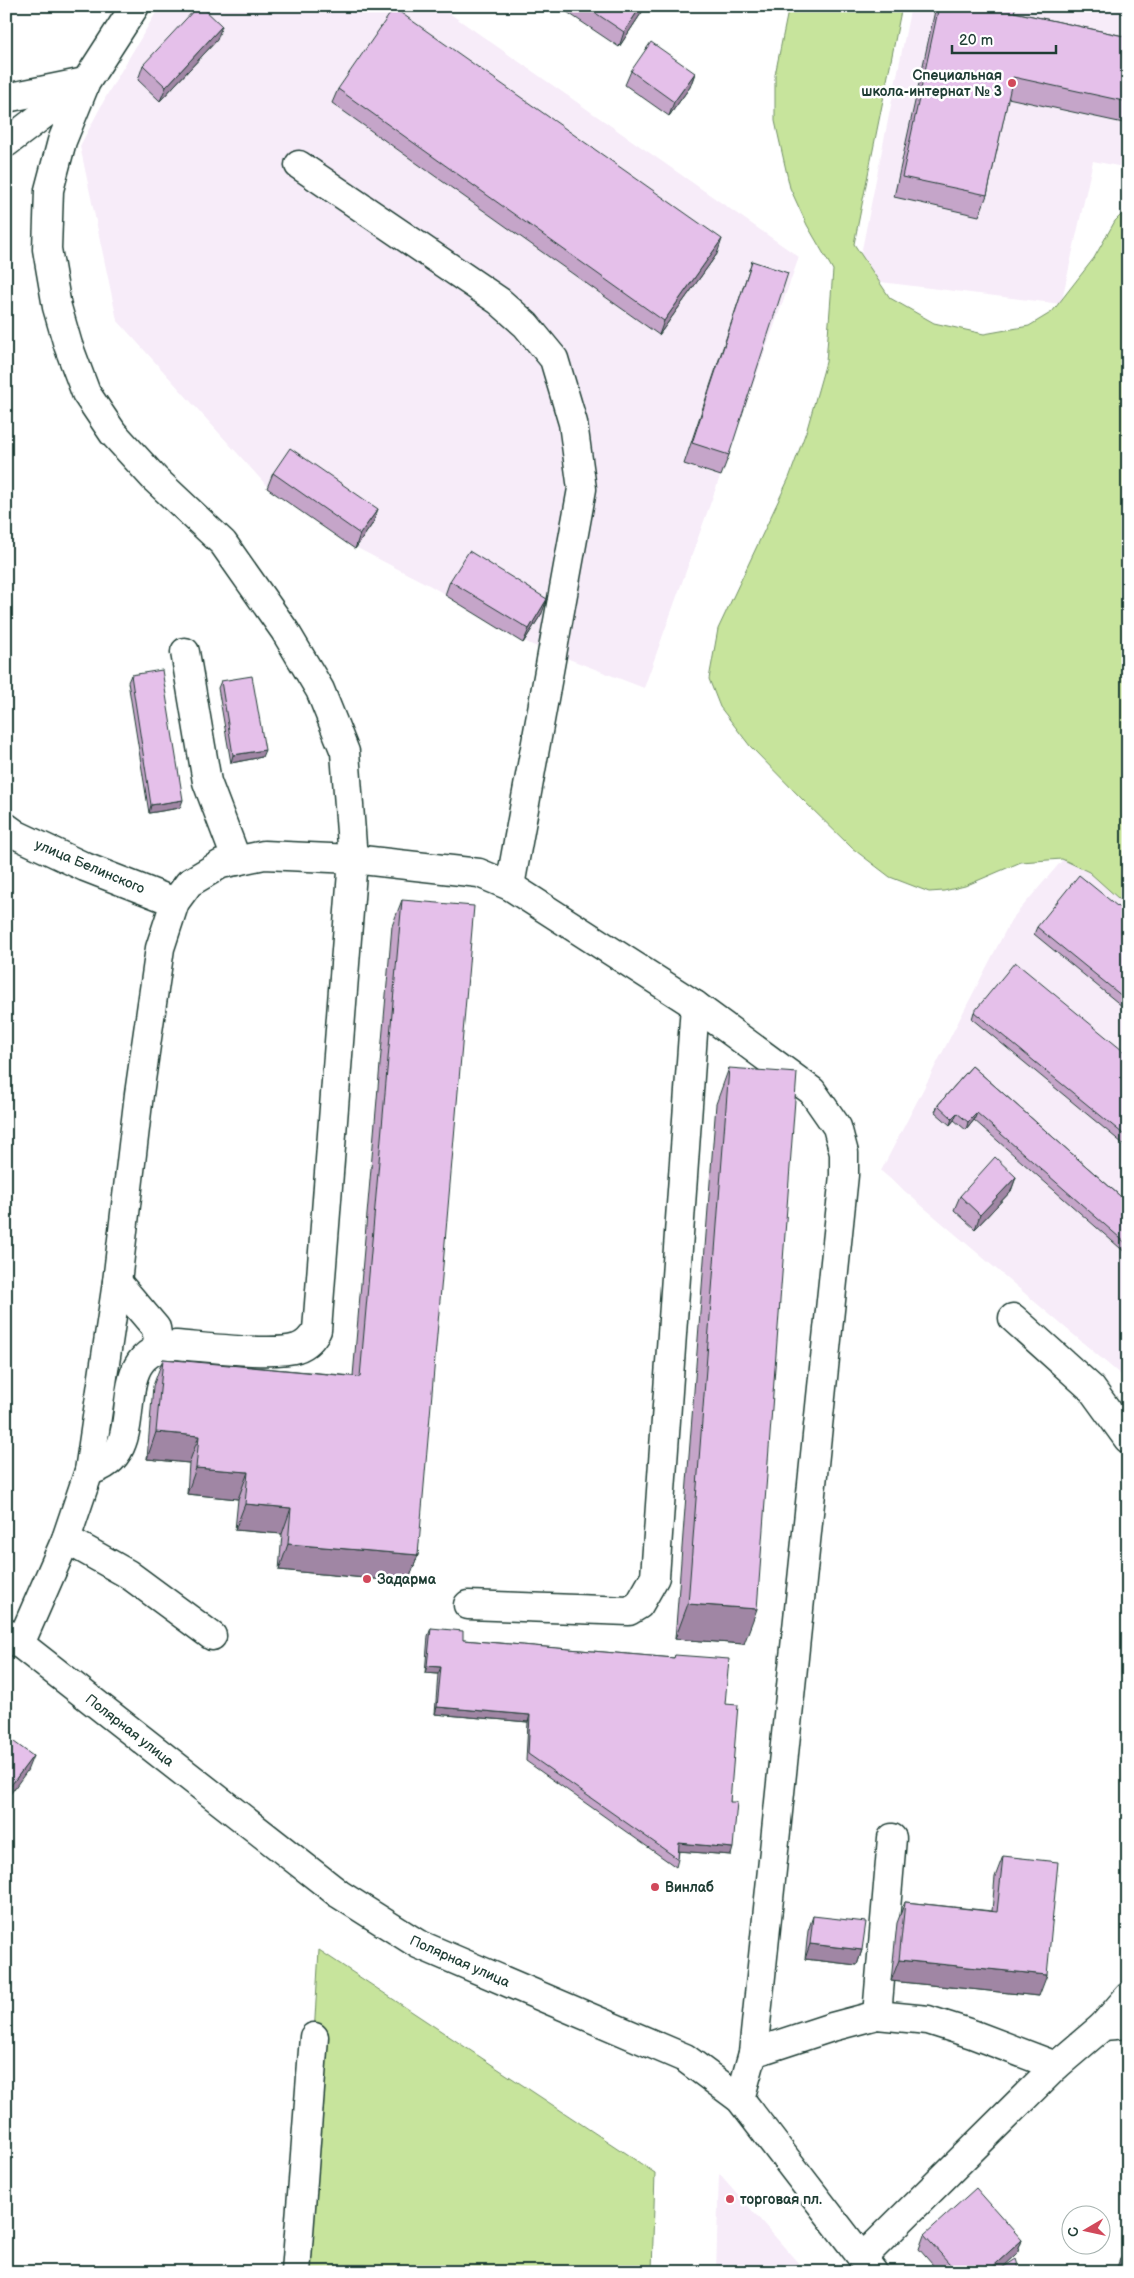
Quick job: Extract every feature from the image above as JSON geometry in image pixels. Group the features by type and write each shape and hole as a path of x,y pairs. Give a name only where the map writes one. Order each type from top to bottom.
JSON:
{"street":[{"path":"89,1471 103,1466 121,1447 125,1433 130,1392 137,1366 146,1354 159,1347 176,1345 279,1351 298,1348 309,1341 317,1330 353,860 345,752 320,690 285,631 223,543 154,479 113,434 86,393 68,345 58,307 47,249 49,190 62,141 86,82 135,6"},
{"path":"6,98 86,82"},
{"path":"6,144 86,82"},
{"path":"299,165 499,301 526,325 554,359 572,423 582,489 510,886"},
{"path":"185,652 207,782 237,861"},
{"name":"улица Белинского","path":"6,827 17,835 85,867 175,902"},
{"path":"13,1639 66,1540 89,1471 117,1282 139,1094 160,948 175,902 189,883 221,864 264,855 353,860 480,873 510,886 695,1005 812,1091 837,1127 844,1153 844,1175 753,2053 740,2098"},
{"path":"468,1605 629,1611 639,1605 655,1577 695,1005"},
{"path":"117,1282 148,1315 156,1328 159,1347"},
{"path":"1012,1318 1091,1388 1128,1439"},
{"path":"66,1540 128,1574 212,1636"},
{"name":"Полярная улица","path":"13,1639 339,1894 418,1944 685,2058 740,2098 867,2265"},
{"path":"878,2015 892,1838"},
{"path":"867,2265 1056,2066 1116,2025 1128,1997"},
{"path":"753,2053 832,2027 878,2015 928,2020 972,2034 1056,2066"},
{"path":"296,2272 314,2037"}],"shaded area":[{"path":"160,6 439,6 799,257 644,688 530,644 429,585 359,549 266,485 117,320 80,146 108,93"},
{"name":"Специальная школа-интернат № 3","path":"911,6 1128,6 1128,168 1093,161 1061,304 856,279"},
{"path":"1077,843 1128,884 1128,1381 881,1171 1011,920"},
{"name":"торговая пл.","path":"719,2173 806,2272 716,2272"}],"green space":[{"path":"789,6 902,6 854,244 890,298 934,323 984,334 1029,326 1052,312 1094,258 1115,221 1128,208 1128,907 1089,872 1062,859 1021,862 965,886 944,891 929,892 890,877 852,848 750,746 720,707 709,679 718,629 789,478 807,429 826,362 833,270 807,225 790,188 775,121 775,75"},
{"path":"319,1950 655,2173 652,2272 300,2272"}],"building":[{"path":"198,6 201,6 222,26 166,87 143,65"},
{"path":"585,6 641,6 624,32"},
{"path":"939,6 1016,6 1014,12 1128,37 1128,102 1013,77 987,195 902,177"},
{"path":"394,8 722,239 664,321 338,89"},
{"path":"651,42 695,73 674,102 631,71"},
{"path":"752,261 788,273 729,455 692,443"},
{"path":"290,448 378,509 360,534 273,473"},
{"path":"469,551 547,599 529,629 450,581"},
{"path":"162,670 183,800 151,805 131,675"},
{"path":"252,676 265,750 233,755 221,681"},
{"path":"1079,875 1128,915 1128,1001 1037,927"},
{"path":"402,900 474,906 418,1555 288,1544 291,1508 245,1504 248,1472 196,1468 199,1436 156,1432 163,1359 360,1377"},
{"path":"1015,962 1128,1055 1128,1138 974,1012"},
{"path":"972,1066 1128,1203 1128,1245 977,1113 968,1122 957,1113 952,1118 938,1105"},
{"path":"729,1068 797,1073 757,1609 688,1604"},
{"path":"995,1157 1016,1177 980,1215 960,1196"},
{"path":"431,1628 463,1631 463,1640 674,1658 675,1655 729,1659 725,1704 738,1705 730,1802 737,1802 733,1848 679,1843 678,1859 528,1754 530,1715 437,1707 441,1667 427,1666"},
{"path":"6,1736 33,1756 6,1792"},
{"path":"1003,1856 1058,1862 1047,1975 899,1960 905,1902 997,1912"},
{"path":"813,1916 866,1922 862,1950 810,1944"},
{"path":"976,2188 1022,2240 987,2272 957,2272 924,2235"},
{"path":"1128,2249 1128,2272 1120,2272 1120,2259"},
{"path":"1016,2259 1020,2272 996,2272"}],"place":[{"name":"Специальная школа-интернат № 3","path":"1012,83"},
{"name":"Задарма","path":"367,1579"},
{"name":"Винлаб","path":"655,1887"},
{"name":"торговая пл.","path":"730,2199"}]}
